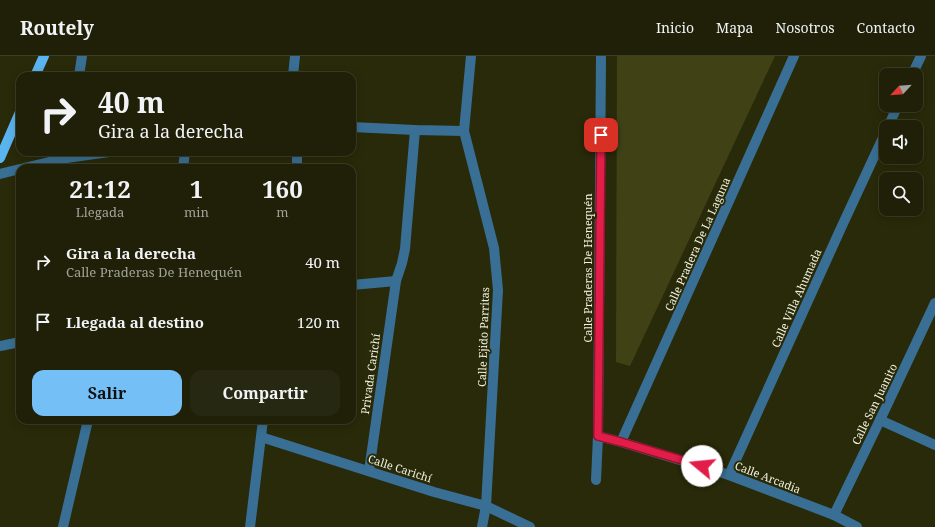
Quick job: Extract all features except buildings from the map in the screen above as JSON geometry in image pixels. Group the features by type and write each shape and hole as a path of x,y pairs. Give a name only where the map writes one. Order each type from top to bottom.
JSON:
{"main road":[{"path":"37,72 44,56"},
{"path":"0,158 16,121"}],"street":[{"path":"80,72 82,56"},
{"path":"294,72 295,56"},
{"name":"Calle Ejido Parritas","path":"471,56 464,131 494,248 498,290 486,506 482,527"},
{"name":"Calle Praderas De Henequén","path":"596,480 598,436 601,56"},
{"name":"Calle Pradera De La Laguna","path":"621,442 794,56"},
{"path":"915,68 921,56"},
{"path":"356,127 464,131"},
{"name":"Privada Carichí","path":"369,471 396,280 406,249 415,130"},
{"name":"Calle Villa Ahumada","path":"729,475 840,228 879,146"},
{"path":"46,164 65,156"},
{"path":"0,174 16,170"},
{"path":"356,285 396,280"},
{"name":"Calle San Juanito","path":"834,515 880,420 932,319 935,304"},
{"path":"0,346 16,343"},
{"path":"880,420 935,446"},
{"path":"63,527 87,424"},
{"path":"250,527 263,424"},
{"name":"Calle Arcadia","path":"598,436 729,475 834,515 857,527"},
{"name":"Calle Carichí","path":"261,437 434,492 486,506 530,527"}],"shaded area":[{"path":"617,56 775,56 630,366 616,362"}],"route":[{"path":"601,135 598,436 702,466"}]}
